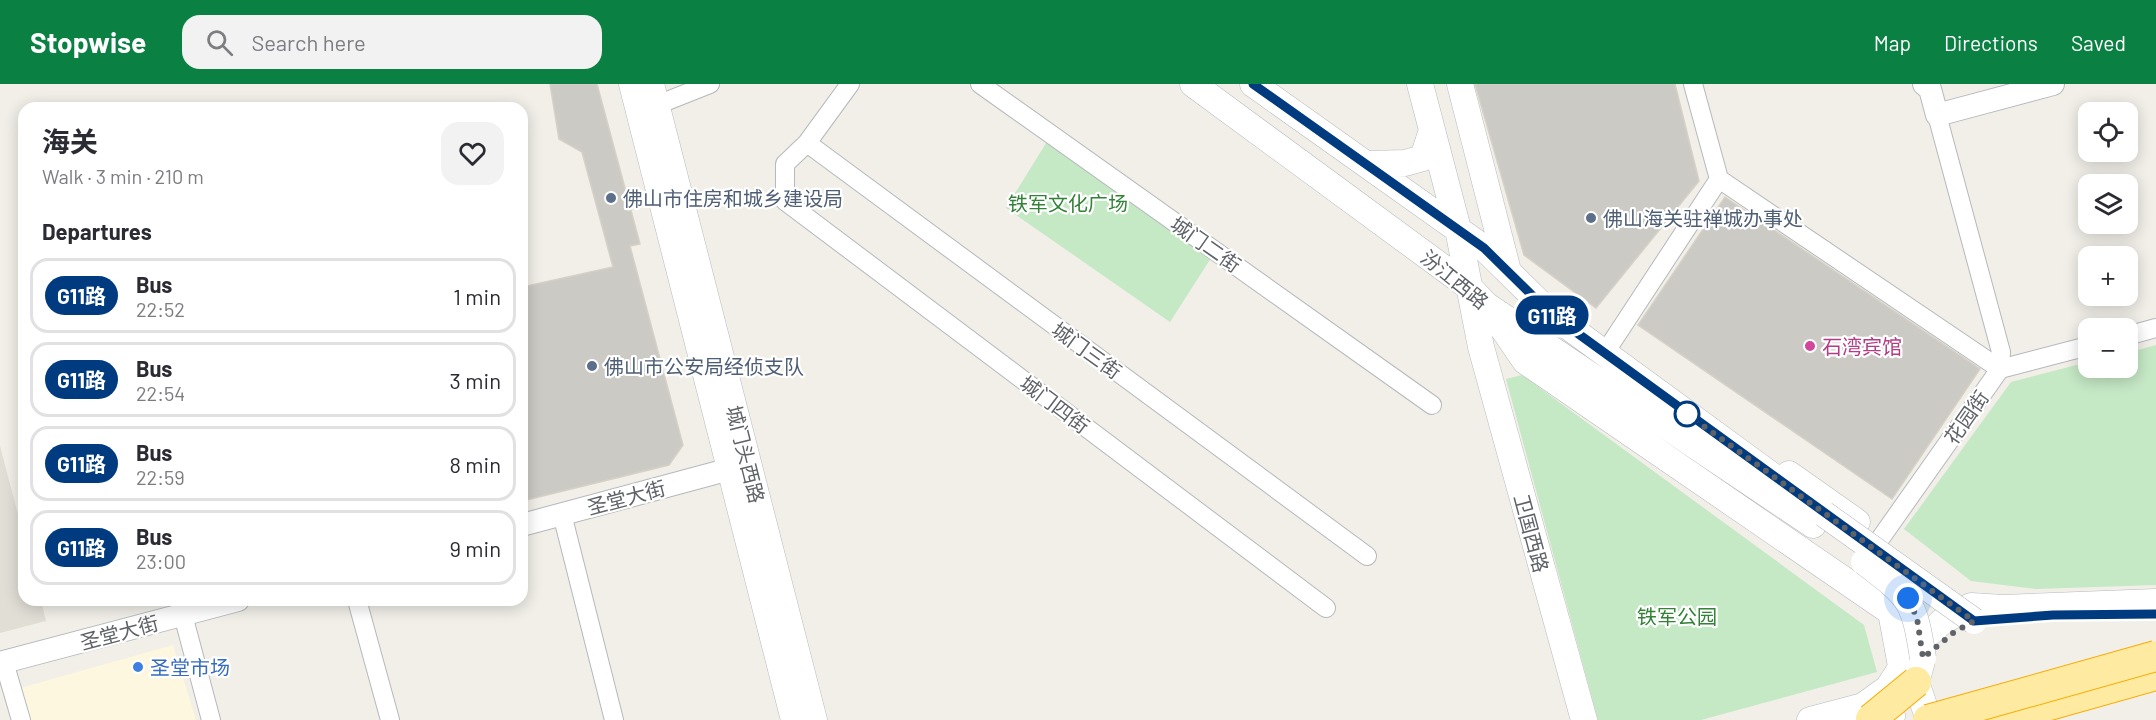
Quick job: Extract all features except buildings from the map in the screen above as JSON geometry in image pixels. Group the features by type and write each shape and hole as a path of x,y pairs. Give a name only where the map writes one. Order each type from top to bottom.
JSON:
{"highway":[{"path":"1928,720 2156,656"},
{"path":"1870,718 1907,673"},
{"path":"1996,720 2156,675"}],"main road":[{"name":"城门头西路","path":"632,84 794,720"},
{"name":"汾江西路","path":"1192,84 1468,286 1486,305 1724,466 1819,520"},
{"name":"汾江西路","path":"1253,84 1484,248 1551,314 1602,345 1819,520"},
{"path":"1420,84 1458,229 1468,286"},
{"path":"1460,84 1508,271 1486,305 1481,347"},
{"name":"城门头西路","path":"654,94 814,720"},
{"path":"1368,164 1405,163 1423,158 1432,130"},
{"path":"1500,241 1528,278 1602,345 1880,539 1972,614"},
{"name":"卫国西路","path":"1468,286 1481,347 1584,720"},
{"path":"1486,305 1525,361 1891,612 1907,673 1928,720"},
{"path":"1675,432 1684,469"},
{"path":"1684,469 1724,466"},
{"path":"1819,520 1908,598 1917,618 1907,673"},
{"path":"1819,520 1972,614 2156,615"},
{"path":"1907,673 1972,614 2003,608 2156,602"},
{"path":"1810,720 1870,718"}],"street":[{"path":"654,94 710,84"},
{"path":"807,143 850,84"},
{"name":"城门二街","path":"980,84 1432,405"},
{"path":"1693,84 1719,179 2000,369"},
{"path":"1924,84 1930,90 2001,352 2000,369"},
{"path":"1937,115 2053,84"},
{"name":"城门四街","path":"807,143 785,164 785,201 1326,608"},
{"name":"城门三街","path":"807,143 1367,556"},
{"path":"1602,345 1719,179"},
{"path":"2138,333 2156,328"},
{"name":"花园街","path":"1880,539 2000,369 2078,349"},
{"name":"圣堂大街","path":"528,523 730,469"},
{"path":"562,514 614,720"},
{"name":"圣堂大街","path":"2,662 216,606"},
{"path":"359,606 390,720"},
{"path":"183,615 211,720"},
{"path":"2,662 21,720"}],"shaded area":[{"path":"0,446 18,514 18,606 42,606 46,621 0,633"},
{"name":"圣堂市场","path":"173,645 196,720 27,720 17,689"}],"green space":[{"name":"铁军文化广场","path":"1048,140 1211,258 1170,322 1006,208"},
{"path":"2156,345 2156,585 2036,589 1971,581 1904,529 2011,382 2078,365 2078,378 2138,378 2138,350"},
{"name":"铁军公园","path":"1522,375 1864,625 1877,672 1701,720 1598,720 1506,379"}],"bus line":[{"name":"G11路","path":"1253,84 1484,248 1551,314 1974,621 2053,615 2156,614"}],"place":[{"name":"佛山市住房和城乡建设局","path":"611,198"},
{"name":"佛山海关驻禅城办事处","path":"1591,218"},
{"name":"石湾宾馆","path":"1810,346"},
{"name":"佛山市公安局经侦支队","path":"592,366"},
{"name":"圣堂市场","path":"138,667"}],"route":[{"path":"1687,414 1974,621 1953,633 1923,658 1917,618 1908,598"}]}
